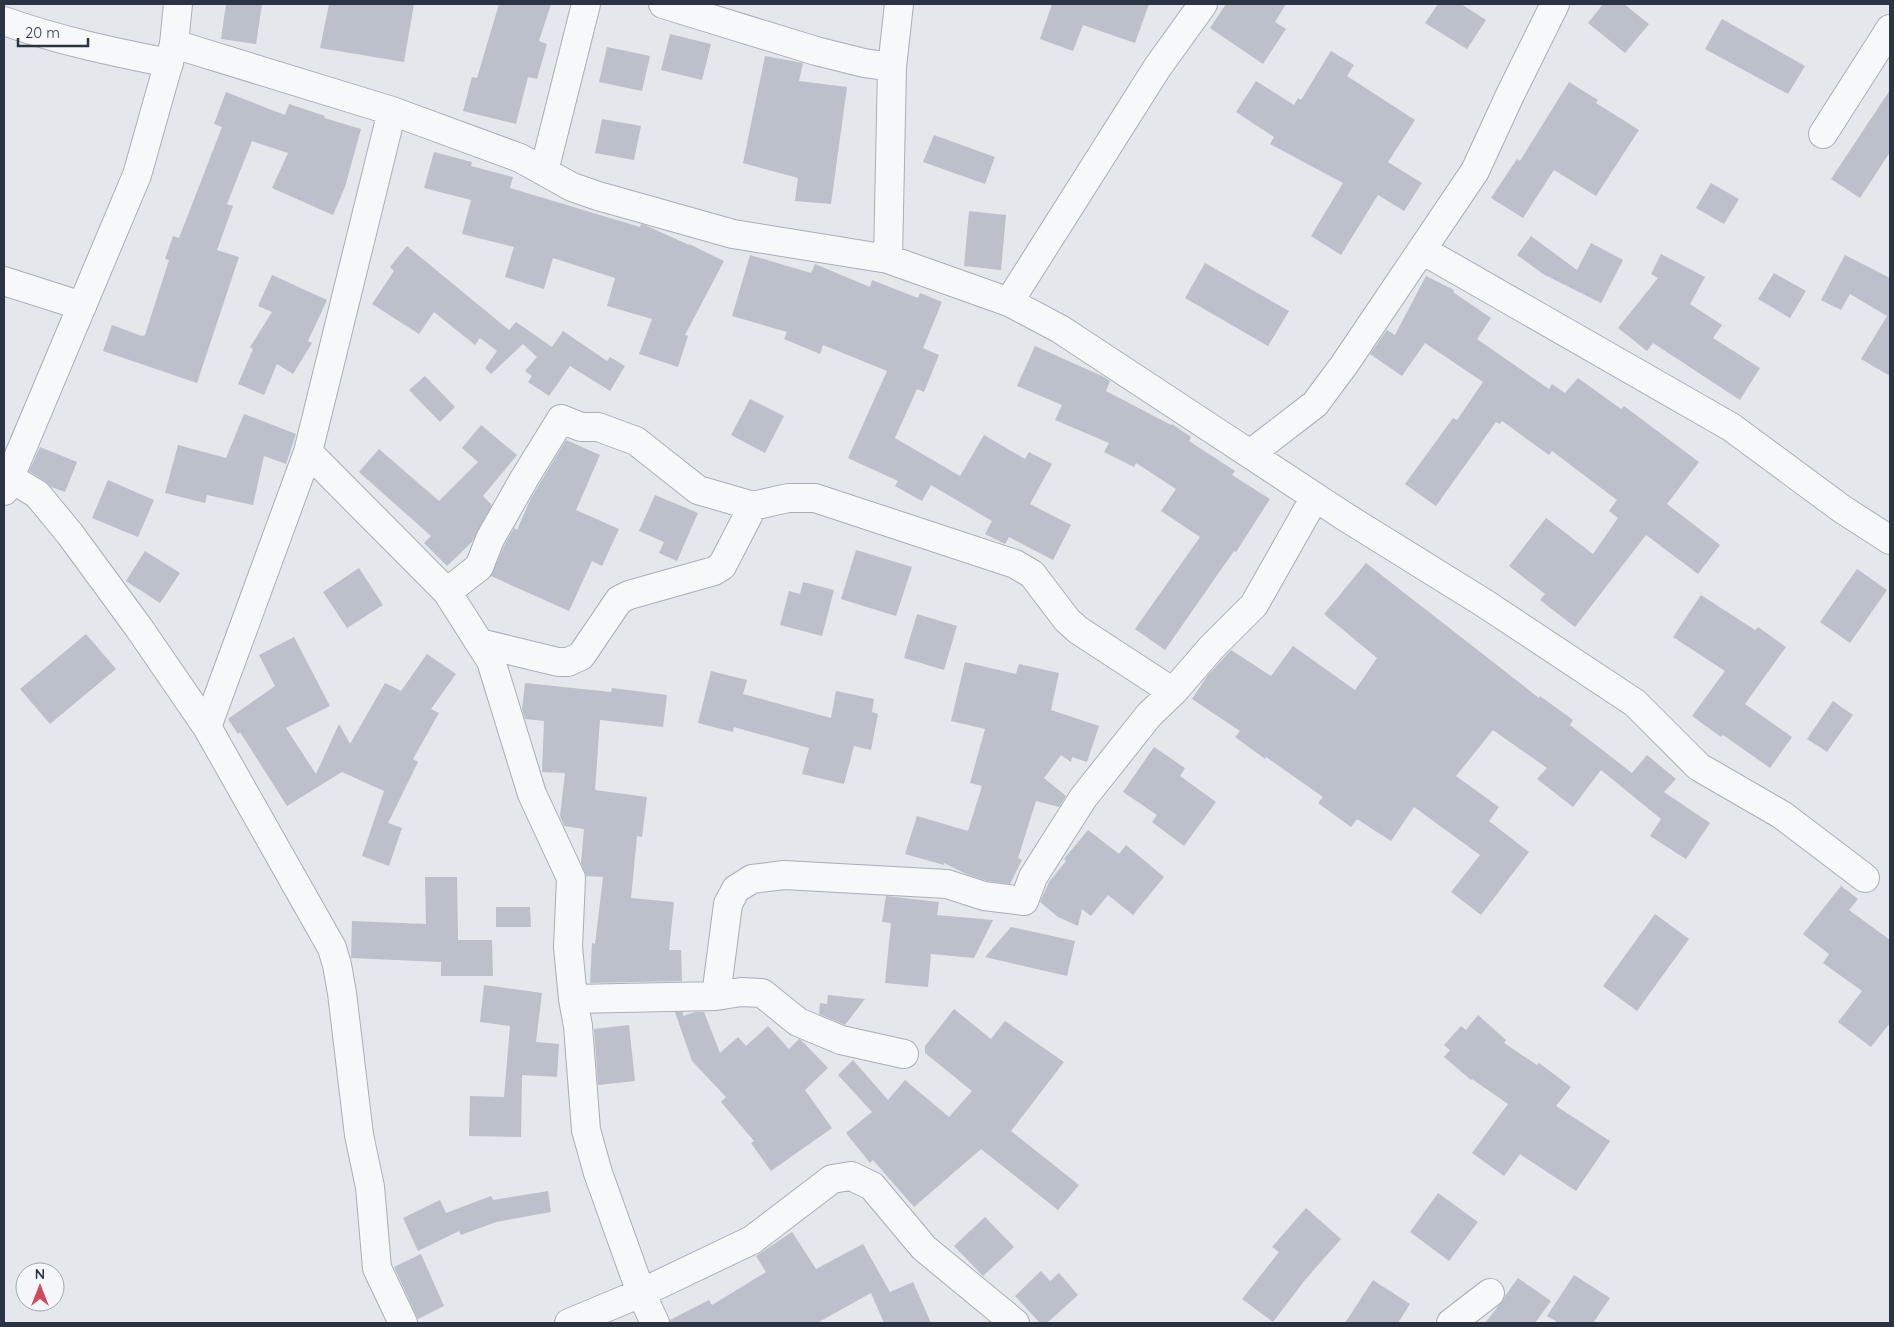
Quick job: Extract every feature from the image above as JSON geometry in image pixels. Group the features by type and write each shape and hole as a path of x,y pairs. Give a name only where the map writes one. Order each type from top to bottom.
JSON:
{"street":[{"path":"178,4 172,53 137,175 7,485 37,494 70,534 139,628 207,727 332,948 342,993 359,1134 370,1188 377,1268 403,1323"},
{"path":"544,171 586,4"},
{"path":"663,4 816,51 892,67"},
{"path":"888,259 892,67 899,4"},
{"path":"1009,302 1157,68 1203,4"},
{"path":"1250,454 1315,404 1344,365 1422,250 1475,171 1555,4"},
{"path":"4,21 107,51 172,53 392,111 520,158 572,187 598,196 733,234 888,259 1009,302 1060,329 1315,497 1484,603 1635,703 1699,767 1782,814 1865,878"},
{"path":"1823,134 1890,29"},
{"path":"207,727 308,452 392,111"},
{"path":"1422,250 1731,427 1842,509 1890,540"},
{"path":"4,281 82,306"},
{"path":"447,592 479,568 490,539 561,419 581,427 598,427 636,441 698,490 754,506 788,498 816,498 1015,564 1032,574 1067,620 1078,630 1173,692"},
{"path":"308,452 447,592 491,661 532,794 571,878 568,947 573,1000 578,1026 586,1130 598,1172 641,1293 655,1323"},
{"path":"716,996 728,904 736,889 752,879 784,875 947,884 984,896 1024,901 1033,877 1083,798 1149,715 1254,605 1315,497"},
{"path":"480,643 558,662 568,662 580,656 619,600 714,571 722,566 754,506"},
{"path":"573,1000 716,996 741,992 762,993 798,1022 841,1040 904,1054"},
{"path":"569,1323 641,1293 752,1240 832,1179 851,1176 872,1186 924,1248 1015,1323"},
{"path":"1451,1323 1490,1293"}],"building":[{"path":"226,4 262,4 256,44 221,39"},
{"path":"329,4 414,4 404,62 320,48"},
{"path":"499,4 551,4 539,41 547,44 537,79 528,77 516,124 463,111 472,77 477,78"},
{"path":"1052,4 1149,4 1135,43 1083,25 1073,51 1040,39"},
{"path":"1226,4 1286,4 1275,22 1286,29 1263,64 1210,28"},
{"path":"1438,4 1461,4 1486,20 1467,49 1425,23"},
{"path":"1603,4 1624,4 1649,24 1625,53 1588,23"},
{"path":"1722,19 1805,66 1788,94 1705,49"},
{"path":"670,34 711,44 702,80 661,70"},
{"path":"607,47 650,56 642,91 599,82"},
{"path":"1331,51 1354,65 1347,76 1415,120 1388,162 1422,183 1404,211 1378,195 1341,255 1311,236 1343,183 1270,144 1274,137 1236,112 1256,81 1294,105 1298,98 1301,100"},
{"path":"765,56 803,63 799,81 847,87 831,204 795,201 798,178 743,163"},
{"path":"1569,82 1598,100 1596,103 1639,130 1596,196 1554,170 1523,218 1491,198 1517,159 1520,161"},
{"path":"1890,90 1890,152 1860,198 1831,179"},
{"path":"226,92 285,115 289,104 325,116 324,118 361,129 345,187 333,215 272,188 288,153 252,141 227,204 233,206 217,250 239,257 197,383 103,351 112,325 142,336 145,335 169,260 165,259 173,236 179,238 222,127 214,124"},
{"path":"602,119 641,126 634,160 595,153"},
{"path":"934,135 995,157 985,184 923,162"},
{"path":"434,152 472,162 471,166 513,177 510,188 640,227 641,224 647,226 724,261 685,335 688,336 678,367 639,354 652,319 607,306 615,278 553,258 544,289 505,277 514,247 462,234 471,200 424,188"},
{"path":"1711,183 1739,199 1724,224 1696,208"},
{"path":"969,211 1006,215 1001,270 964,266"},
{"path":"1531,236 1577,270 1591,243 1623,260 1601,303 1543,274 1517,255"},
{"path":"407,246 509,330 516,322 552,347 563,331 607,361 610,357 625,366 610,391 570,366 549,396 528,382 532,376 525,371 537,357 523,344 491,374 485,368 497,351 480,338 475,345 434,312 419,334 372,304 394,271 390,267"},
{"path":"1661,254 1705,277 1690,304 1722,325 1713,338 1760,368 1740,400 1653,343 1647,351 1618,328 1658,278 1651,274"},
{"path":"750,255 811,273 815,264 870,287 872,280 918,298 920,293 942,302 923,348 939,355 924,392 917,389 895,438 960,476 984,435 1025,459 1029,452 1052,464 1030,504 1071,525 1053,560 1009,537 1005,544 985,534 992,521 931,485 922,501 895,486 898,481 848,458 887,371 823,345 820,354 784,339 787,332 732,316"},
{"path":"1845,255 1890,278 1890,376 1861,359 1887,316 1850,294 1841,310 1821,300"},
{"path":"1205,263 1289,311 1268,346 1185,298"},
{"path":"1774,273 1806,291 1790,318 1758,299"},
{"path":"272,275 327,300 308,341 312,343 293,374 277,364 264,395 238,384 253,349 250,347 272,312 258,306"},
{"path":"1426,276 1454,290 1453,292 1491,318 1477,339 1549,389 1552,384 1565,393 1578,378 1621,409 1624,406 1699,462 1667,504 1720,545 1698,574 1646,535 1575,627 1540,600 1545,594 1509,566 1546,518 1593,554 1618,518 1609,511 1617,500 1552,451 1549,455 1502,421 1500,424 1496,422 1436,506 1405,484 1453,418 1457,420 1483,382 1425,343 1402,376 1370,354 1387,330 1395,335"},
{"path":"1035,346 1110,381 1106,391 1172,424 1191,437 1189,441 1235,471 1232,475 1270,499 1236,552 1234,551 1165,650 1135,629 1200,537 1161,511 1176,489 1136,463 1134,467 1104,452 1109,443 1055,420 1062,405 1017,386"},
{"path":"425,376 455,407 440,422 409,390"},
{"path":"750,399 784,416 765,453 731,435"},
{"path":"244,414 296,434 286,464 264,456 253,505 207,495 205,503 165,493 178,445 226,458"},
{"path":"481,425 517,455 483,496 492,505 472,542 447,566 424,543 431,536 359,472 379,449 439,501 478,462 462,448"},
{"path":"566,440 600,455 576,510 619,529 602,566 592,561 569,611 491,576 504,546 514,528 517,530 531,498"},
{"path":"40,447 77,462 65,492 51,487 29,471"},
{"path":"108,480 154,500 138,537 92,518"},
{"path":"655,495 698,513 677,561 659,553 664,542 639,531"},
{"path":"856,550 912,567 896,616 841,599"},
{"path":"145,551 180,573 160,603 126,581"},
{"path":"1366,563 1539,698 1540,696 1573,720 1570,725 1632,773 1647,755 1676,779 1664,792 1710,823 1686,859 1650,836 1661,819 1601,770 1573,807 1537,779 1547,768 1493,730 1456,776 1499,807 1489,821 1529,852 1481,915 1451,892 1480,855 1414,807 1391,841 1357,819 1351,827 1318,803 1323,797 1235,737 1240,731 1192,699 1208,675 1231,650 1271,676 1293,646 1355,690 1377,658 1324,614"},
{"path":"359,568 383,605 347,628 323,592"},
{"path":"1857,569 1887,590 1850,643 1820,622"},
{"path":"803,582 834,590 822,636 780,625 789,591 800,594"},
{"path":"1701,595 1755,630 1758,627 1786,647 1745,704 1792,737 1770,768 1692,716 1725,671 1673,637"},
{"path":"917,614 957,626 944,670 904,658"},
{"path":"86,634 116,669 50,724 20,689"},
{"path":"294,637 330,706 286,728 316,774 339,724 350,744 385,683 401,691 427,654 456,674 431,709 439,713 413,759 418,762 388,823 402,828 389,866 362,856 384,791 342,772 287,806 240,732 238,734 228,719 275,686 259,655"},
{"path":"965,662 1016,674 1019,664 1059,673 1051,710 1099,726 1087,762 1072,757 1071,762 1061,755 1044,778 1066,796 1059,807 1036,801 1018,858 1022,860 1010,884 987,881 966,874 944,863 944,865 905,854 917,816 968,831 982,786 970,783 985,729 951,721"},
{"path":"711,671 747,680 743,694 831,718 836,691 874,699 872,712 878,714 871,750 854,746 844,784 802,774 809,748 734,727 733,732 698,723"},
{"path":"525,683 611,692 612,688 667,695 663,727 600,720 595,790 647,797 642,837 637,836 631,898 674,902 669,950 681,950 682,981 590,983 592,943 595,944 603,877 586,876 581,863 584,829 564,826 560,816 565,773 542,772 544,721 525,719 522,709"},
{"path":"1833,701 1853,715 1827,752 1807,739"},
{"path":"1154,747 1185,768 1180,776 1216,802 1184,846 1152,822 1157,815 1123,792"},
{"path":"1088,830 1119,854 1126,845 1164,877 1133,915 1108,895 1091,916 1082,909 1078,926 1058,917 1040,902 1049,882 1066,861 1064,859"},
{"path":"425,877 457,877 458,940 492,940 493,976 441,976 441,962 351,958 352,921 426,924"},
{"path":"1841,886 1858,899 1849,910 1890,940 1890,1023 1871,1047 1838,1022 1862,991 1823,963 1829,954 1803,934"},
{"path":"886,896 939,902 937,915 993,920 974,958 931,954 928,987 885,983 891,923 882,922"},
{"path":"496,907 530,907 531,927 496,927"},
{"path":"1655,914 1689,939 1637,1011 1603,986"},
{"path":"1011,927 1075,941 1067,976 985,957"},
{"path":"484,985 542,993 536,1042 559,1044 557,1077 522,1075 521,1137 469,1136 470,1096 504,1097 510,1026 480,1022"},
{"path":"828,995 865,999 845,1025 819,1014 820,1003 827,1004"},
{"path":"954,1009 991,1039 1005,1021 1064,1062 1011,1131 1079,1185 1058,1210 981,1149 914,1207 873,1160 870,1163 846,1133 872,1112 838,1075 853,1060 888,1100 905,1080 949,1117 972,1091 925,1053 925,1046"},
{"path":"675,1012 683,1012 683,1016 695,1012 704,1012 720,1053 738,1037 746,1046 768,1026 789,1049 799,1039 801,1040 828,1068 805,1090 832,1128 771,1171 751,1143 754,1141 721,1102 726,1097 692,1061"},
{"path":"1478,1015 1506,1040 1504,1043 1537,1065 1539,1063 1571,1087 1556,1106 1610,1141 1576,1191 1520,1154 1504,1176 1472,1153 1508,1104 1471,1080 1444,1057 1450,1050 1444,1045 1461,1026 1466,1030"},
{"path":"629,1025 635,1081 598,1085 594,1029"},
{"path":"548,1191 551,1212 496,1222 461,1235 459,1231 418,1251 403,1218 440,1200 446,1213 491,1196 493,1200"},
{"path":"1438,1193 1478,1222 1449,1261 1410,1232"},
{"path":"1306,1208 1341,1239 1305,1280 1273,1322 1242,1299 1279,1252 1272,1247"},
{"path":"985,1217 1014,1247 983,1276 954,1246"},
{"path":"792,1232 816,1269 863,1244 890,1292 913,1282 931,1323 884,1323 871,1293 817,1323 670,1323 670,1320 709,1300 712,1305 766,1272 756,1256"},
{"path":"421,1254 444,1306 418,1319 394,1267"},
{"path":"1041,1271 1050,1281 1059,1273 1078,1295 1047,1323 1040,1323 1015,1296"},
{"path":"1574,1275 1610,1298 1593,1323 1559,1323 1547,1316"},
{"path":"1518,1278 1551,1301 1535,1323 1485,1323 1504,1299"},
{"path":"1373,1280 1410,1304 1398,1323 1345,1323"}]}
